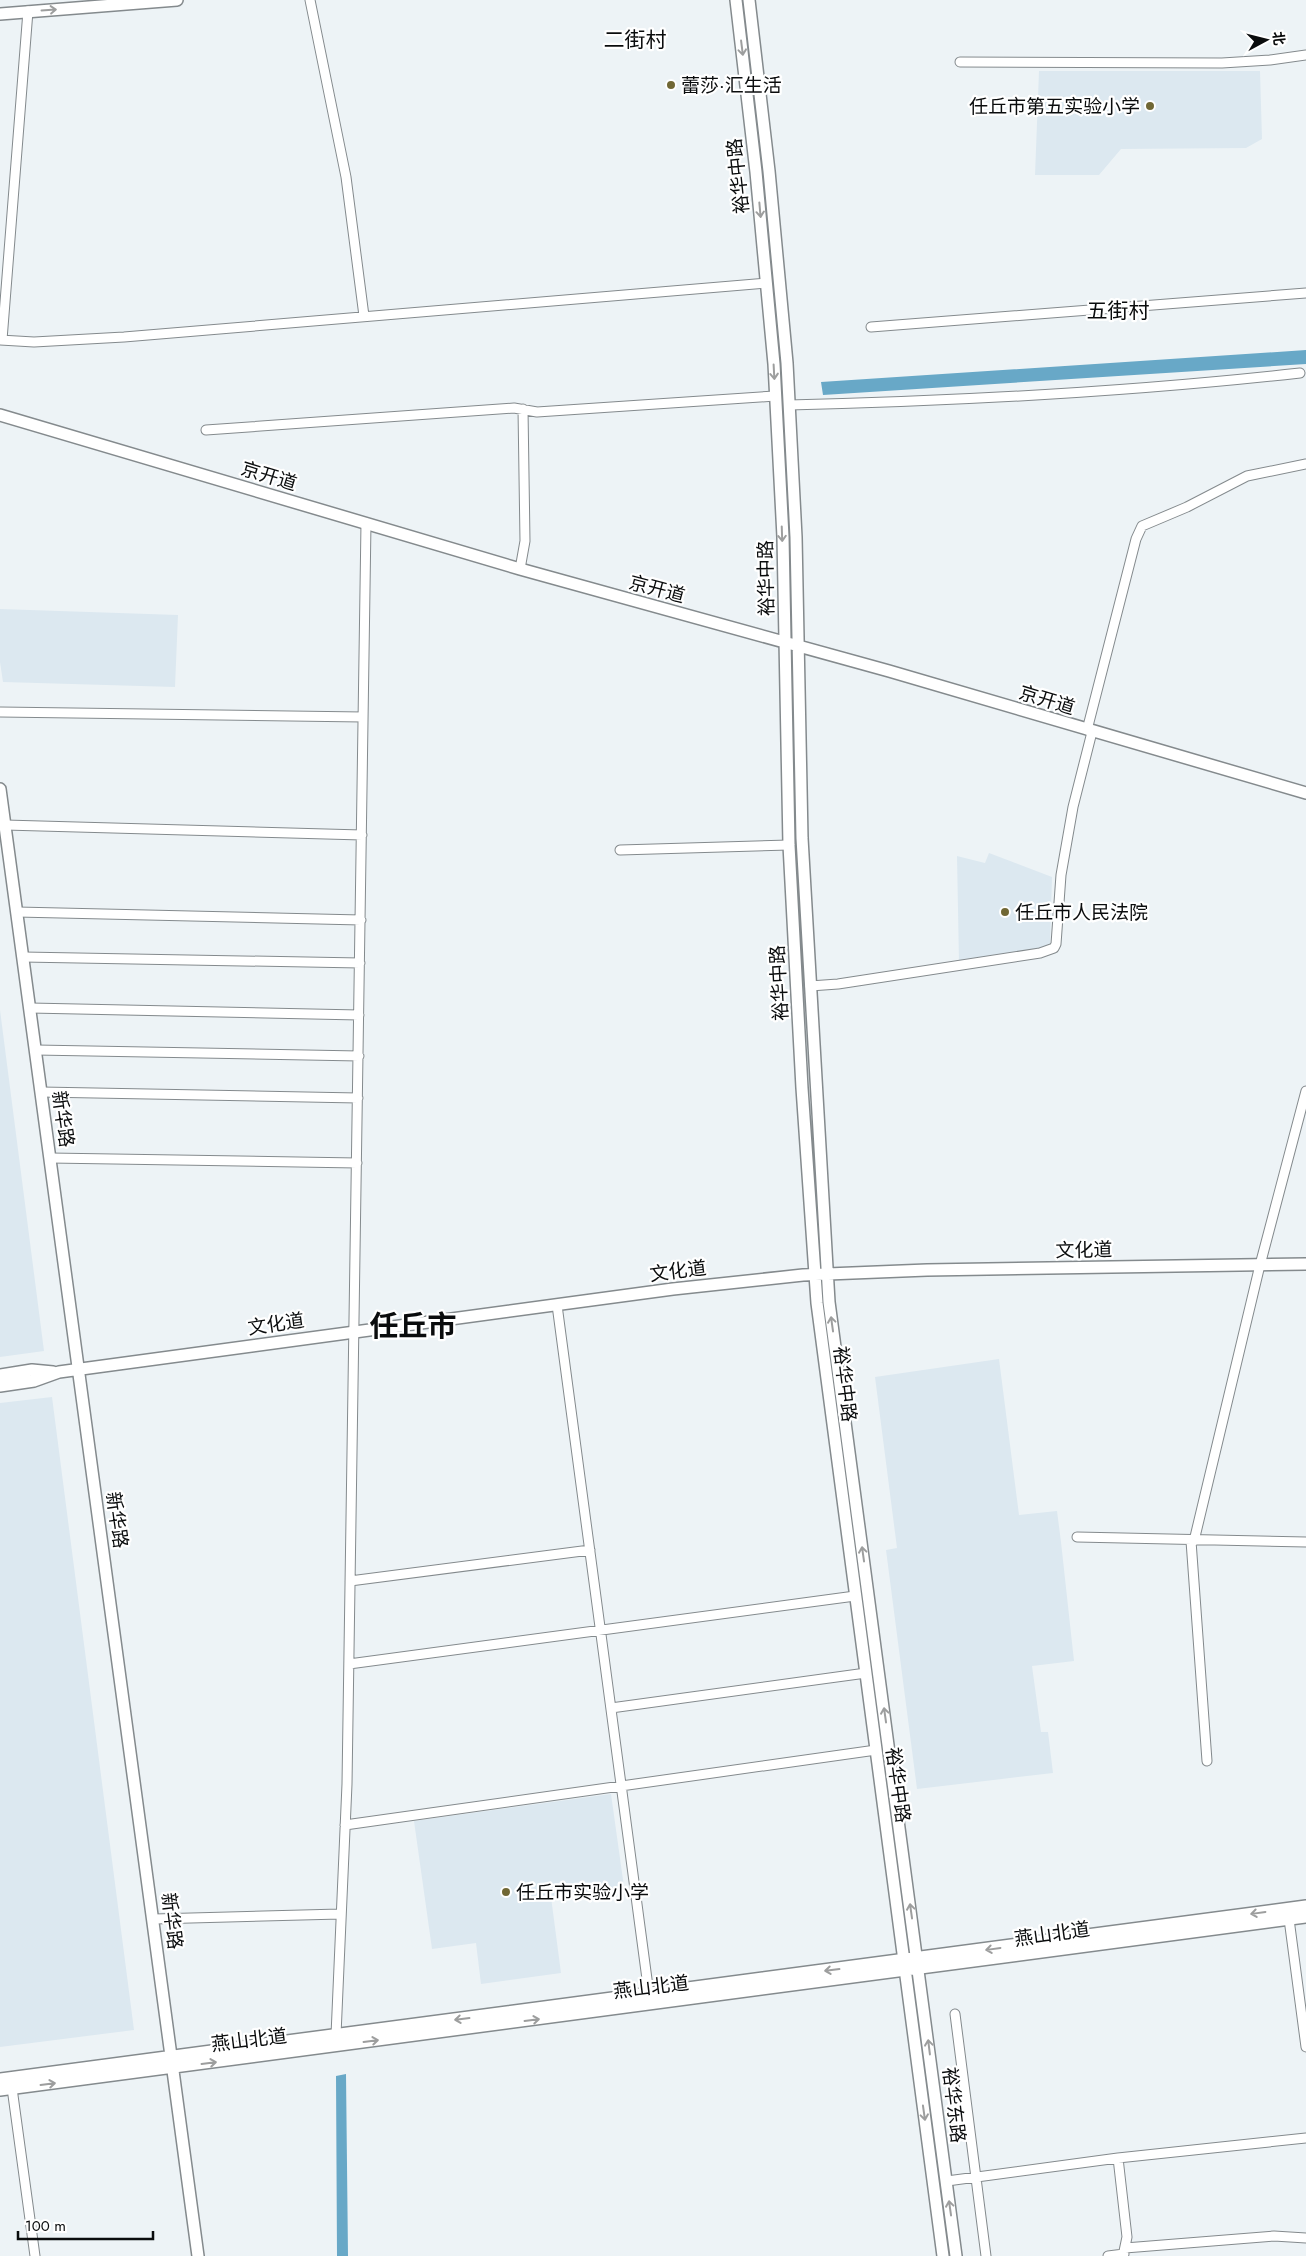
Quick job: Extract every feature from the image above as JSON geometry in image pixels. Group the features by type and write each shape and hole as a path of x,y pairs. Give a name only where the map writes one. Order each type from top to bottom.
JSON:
{"main road":[{"path":"0,14 177,0"},
{"name":"裕华中路","path":"736,0 756,172 775,396 783,537 789,845 815,1274 904,1966"},
{"name":"裕华中路","path":"749,0 769,170 789,405 796,537 802,838 827,1273 918,1964"},
{"name":"京开道","path":"0,415 520,570 785,642 1306,793"},
{"name":"新华路","path":"0,789 198,2256"},
{"name":"文化道","path":"0,1386 34,1381 59,1372 354,1331 815,1274 1306,1264"},
{"name":"文化道","path":"0,1374 32,1370 59,1372"},
{"name":"燕山北道","path":"0,2079 172,2062 904,1966 1306,1906"},
{"name":"燕山北道","path":"918,1964 1306,1917"},
{"name":"裕华东路","path":"918,1964 956,2256"},
{"name":"燕山北道","path":"6,2089 336,2035 649,1994 904,1966"},
{"name":"裕华东路","path":"904,1966 943,2256"}],"street":[{"path":"310,0 346,177 364,316"},
{"path":"28,11 1,340 34,342 115,338 766,283"},
{"path":"960,62 1222,63 1270,60 1306,55"},
{"path":"871,326 1306,293"},
{"path":"789,405 1041,394 1222,382 1300,373"},
{"path":"206,430 514,408 536,412 775,396"},
{"path":"520,570 525,540 522,409"},
{"path":"810,986 838,984 1040,953 1054,948 1056,944 1061,875 1073,807 1136,539 1142,526 1187,507 1246,476 1306,464"},
{"path":"336,2035 345,1826 349,1664 366,523"},
{"path":"0,712 363,717"},
{"path":"5,824 362,835"},
{"path":"620,850 789,845"},
{"path":"17,912 360,920"},
{"path":"23,957 360,963"},
{"path":"30,1008 359,1015"},
{"path":"36,1050 359,1056"},
{"path":"1207,1761 1193,1541 1260,1265 1306,1091"},
{"path":"41,1092 358,1098"},
{"path":"50,1158 357,1163"},
{"path":"557,1305 649,1994"},
{"path":"1077,1537 1306,1542"},
{"path":"350,1581 590,1550"},
{"path":"349,1664 856,1596"},
{"path":"611,1708 866,1673"},
{"path":"345,1826 876,1750"},
{"path":"154,1919 340,1914"},
{"path":"1289,1919 1306,2047"},
{"path":"955,2014 986,2256"},
{"path":"6,2089 35,2256"},
{"path":"947,2181 1118,2158 1306,2138"},
{"path":"1118,2158 1127,2237 1124,2253"},
{"path":"1108,2256 1274,2236 1306,2238"}],"shaded area":[{"name":"任丘市第五实验小学","path":"1039,71 1260,71 1262,139 1246,148 1121,149 1099,175 1035,175"},
{"path":"0,609 178,615 175,687 3,682 0,662"},
{"name":"任丘市人民法院","path":"989,853 1052,877 1050,947 959,963 957,856 985,863"},
{"path":"0,1010 44,1351 0,1357"},
{"path":"999,1359 1019,1515 1057,1511 1074,1661 1032,1666 1041,1732 1048,1732 1053,1773 917,1789 886,1550 897,1548 875,1377"},
{"path":"52,1397 134,2030 0,2047 0,1403"},
{"name":"任丘市实验小学","path":"611,1794 624,1887 551,1897 561,1973 481,1984 476,1943 432,1949 414,1821"}],"water":[{"path":"1306,350 1306,364 823,395 821,382"},
{"path":"346,2074 348,2256 337,2256 336,2076"}],"place":[{"name":"蕾莎·汇生活","path":"671,85"},
{"name":"任丘市第五实验小学","path":"1150,106"},
{"name":"任丘市人民法院","path":"1005,912"},
{"name":"任丘市实验小学","path":"506,1892"}],"district":[{"name":"二街村","path":"635,40"},
{"name":"五街村","path":"1118,311"},
{"name":"任丘市","path":"413,1326"}]}
